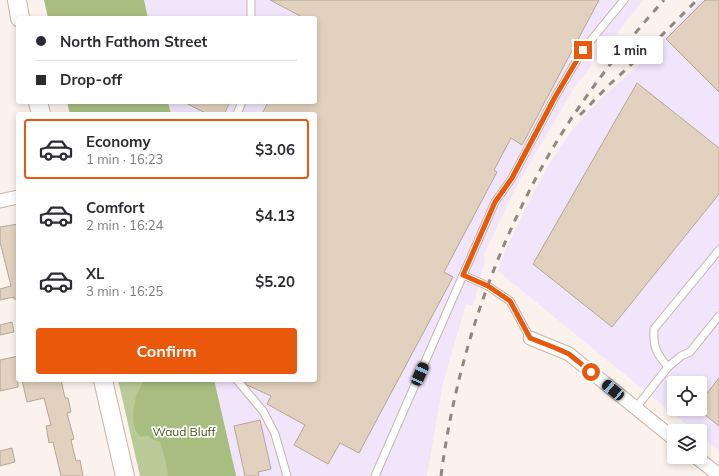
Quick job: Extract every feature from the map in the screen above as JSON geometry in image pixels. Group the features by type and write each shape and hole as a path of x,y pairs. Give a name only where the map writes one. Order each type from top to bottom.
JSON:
{"main road":[{"path":"17,0 20,16"},
{"path":"103,382 125,476"}],"street":[{"path":"0,201 16,197"},
{"path":"530,338 569,354 667,434"},
{"path":"705,464 719,475"}],"lane":[{"path":"251,0 251,16"},
{"path":"375,476 495,202 512,178 555,97 583,50 624,0"},
{"path":"668,367 658,355 653,342 654,329 719,250"},
{"path":"463,275 488,286 510,301 530,338"},
{"path":"635,409 668,367 681,356 690,352 719,316"},
{"path":"239,382 263,411 275,434 287,476"}],"shaded area":[{"path":"144,0 643,0 574,88 515,189 484,254 485,259 473,306 466,304 443,383 427,476 236,476 214,382 317,382 317,112 170,112 168,104 317,104 317,16 148,16"},
{"path":"699,0 719,0 719,451 707,442 707,424 685,424 676,416 707,416 707,376 667,376 667,409 498,271 507,247 530,199 551,161 588,111 647,57"}],"green space":[{"path":"44,0 144,0 148,16 48,16"},
{"path":"68,104 168,104 170,112 70,112"},
{"name":"Waud Bluff","path":"118,382 214,382 236,476 140,476"},
{"name":"Waud Bluff","path":"143,382 214,382 236,476 168,476 165,458 160,442 147,435 141,437 135,429 133,417 137,394"}],"building":[{"path":"270,0 599,0 522,145 511,138 494,170 497,172 444,272 453,277 359,453 340,443 328,464 294,445 305,425 267,404 271,396 247,385 245,382 317,382 317,112 263,112 267,104 317,104 317,16 300,16"},
{"path":"705,0 719,0 719,92 666,39"},
{"path":"637,83 719,148 719,194 612,327 533,264"},
{"path":"188,104 229,104 225,112 203,112"},
{"path":"16,224 16,299 14,299 14,297 0,300 0,289 11,286 0,242 0,227"},
{"path":"12,322 14,332 0,335 0,325"},
{"path":"16,356 16,382 18,382 18,387 0,391 0,360"},
{"path":"719,378 719,426 706,416 707,393"},
{"path":"22,382 61,382 65,398 68,398 71,412 67,413 74,439 71,440 76,461 80,460 83,476 61,476 53,442 49,443 46,426 51,425 44,398 27,402"},
{"path":"260,420 271,469 258,472 259,476 245,476 234,426"},
{"path":"12,448 15,462 0,466 0,451"}],"railway":[{"path":"441,476 447,435 465,355 491,277 524,201 556,143 584,100 599,79 664,0"},
{"path":"580,115 697,0"}],"route":[{"path":"583,50 555,97 512,178 495,202 463,275 488,286 510,301 530,338 569,354 591,372"}]}
